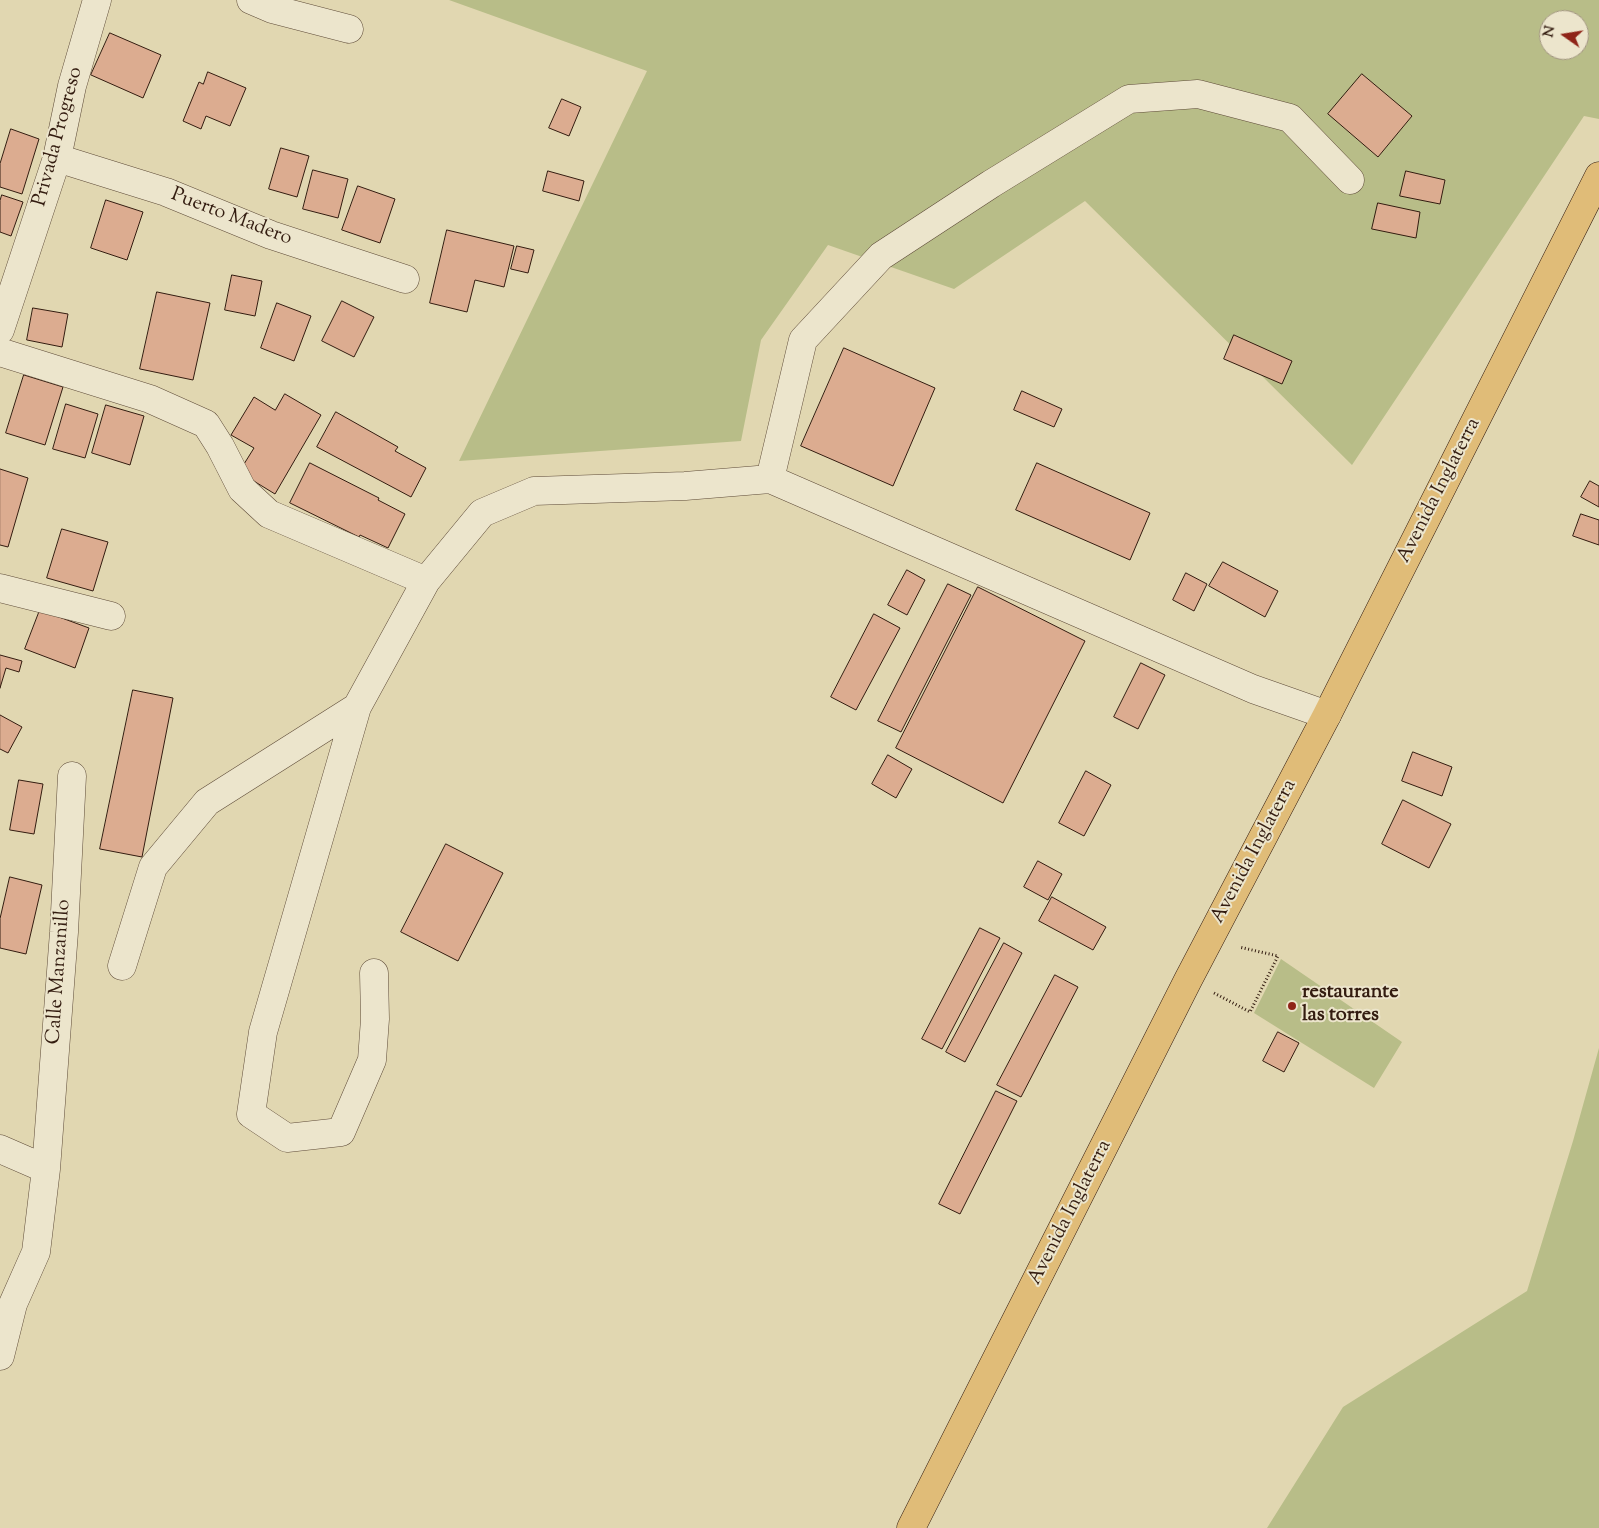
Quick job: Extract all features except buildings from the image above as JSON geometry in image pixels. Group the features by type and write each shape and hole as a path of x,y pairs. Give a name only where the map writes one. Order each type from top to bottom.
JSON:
{"main road":[{"name":"Avenida Inglaterra","path":"911,1528 1188,980 1327,715 1599,176"}],"street":[{"name":"Privada Progreso","path":"0,330 57,158 72,86 97,0"},
{"path":"251,0 272,9 349,29"},
{"path":"770,478 803,340 881,256 991,184 1129,99 1198,94 1290,118 1350,180"},
{"name":"Puerto Madero","path":"57,158 166,192 271,235 404,279"},
{"path":"0,352 150,399 206,424 220,446 242,489 269,514 426,581"},
{"path":"374,973 375,1019 372,1060 341,1132 287,1138 251,1114 263,1032 357,707 426,581 482,513 534,491 685,486 770,478 1253,689 1327,715"},
{"path":"0,588 111,616"},
{"path":"122,966 153,867 207,802 357,707"},
{"name":"Calle Manzanillo","path":"0,1356 6,1301 36,1252 46,1169 63,942 72,776"},
{"path":"0,1149 46,1169"}],"path":[{"path":"1188,980 1250,1012 1278,956 1209,940"}],"green space":[{"path":"449,0 1599,0 1599,119 1584,116 1352,465 1085,201 954,289 828,245 761,340 741,441 459,461 647,71"},
{"path":"1281,959 1402,1042 1374,1088 1254,1013"},
{"path":"1599,1048 1599,1528 1267,1528 1343,1407 1527,1291"}],"place":[{"name":"restaurante las torres","path":"1292,1006"}]}
